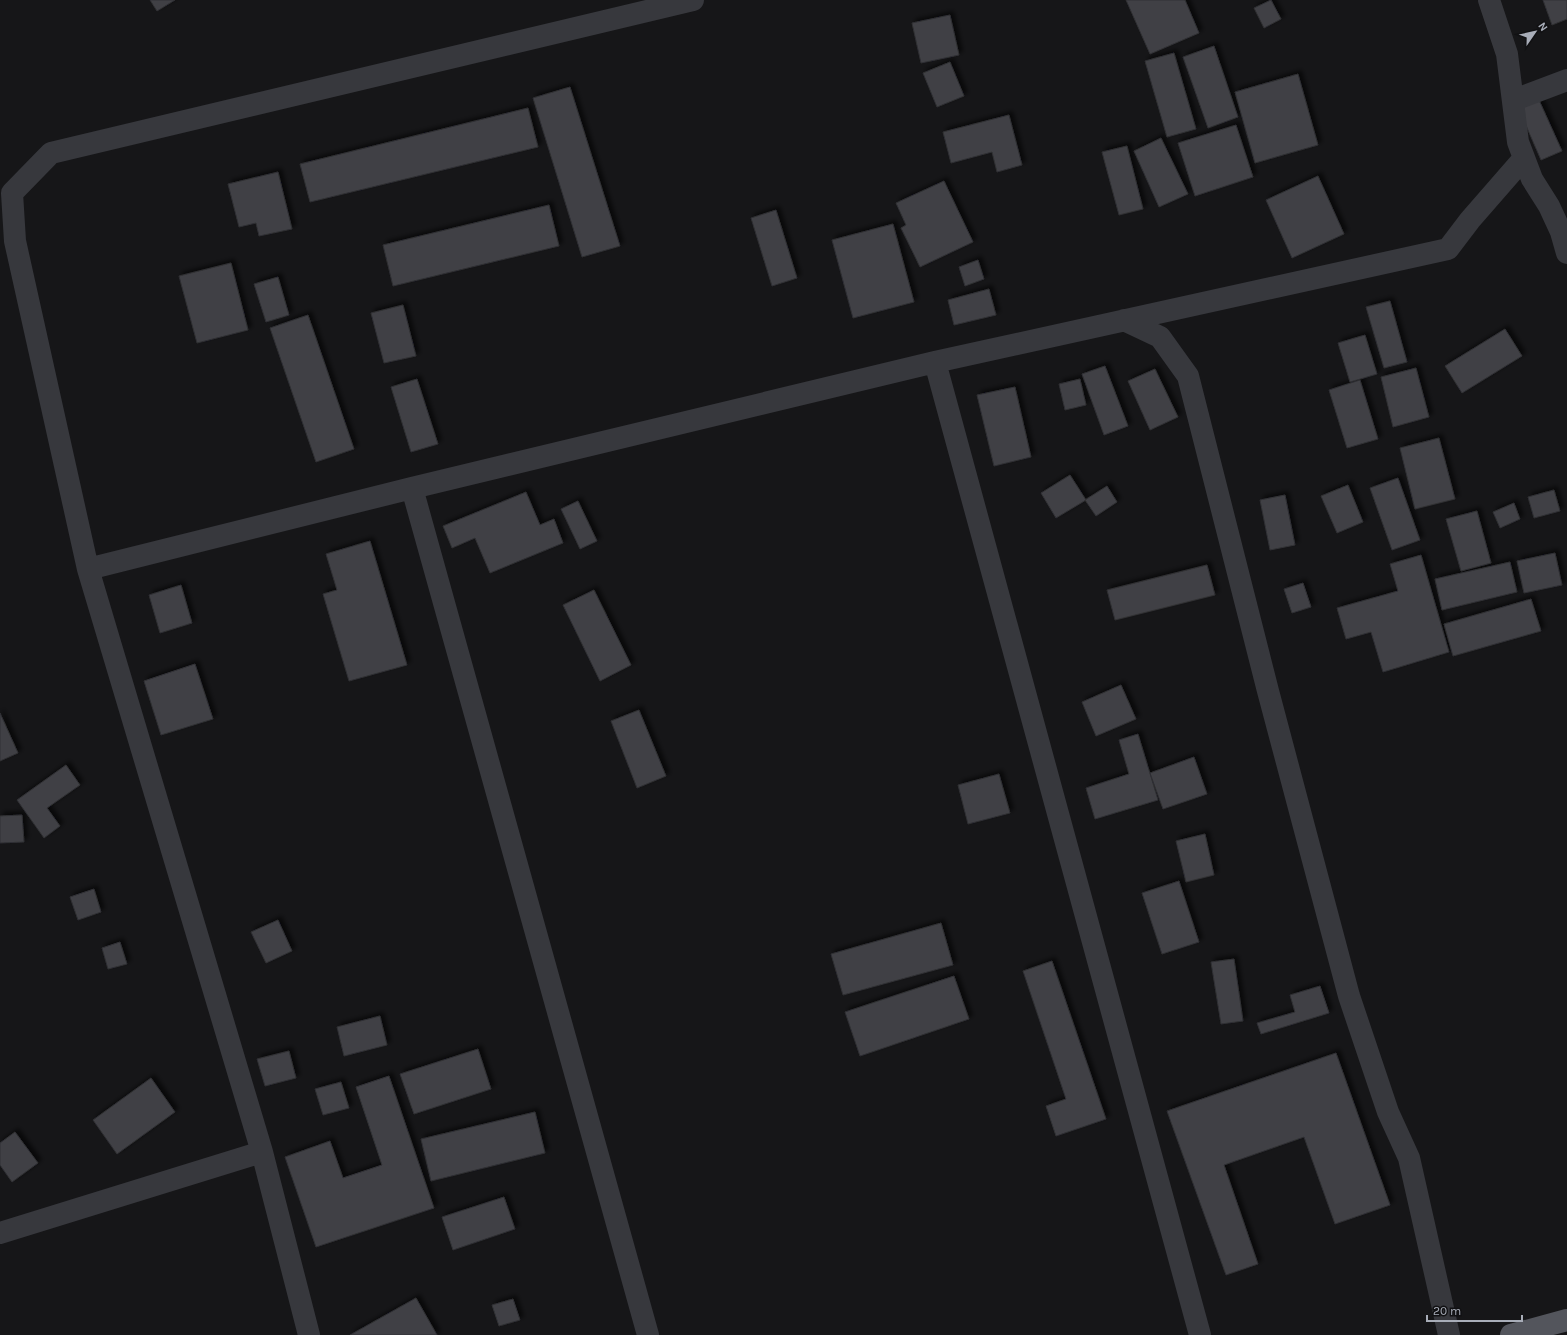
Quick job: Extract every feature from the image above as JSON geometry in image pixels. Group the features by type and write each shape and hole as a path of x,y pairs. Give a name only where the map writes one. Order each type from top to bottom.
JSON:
{"main road":[{"path":"1511,1335 1567,1320"}],"street":[{"path":"309,1335 262,1152 88,569 14,242 6,195 51,153 693,0"},
{"path":"1489,0 1507,54 1514,100 1518,142 1532,179 1549,206 1561,232 1567,253"},
{"path":"1514,100 1567,80"},
{"path":"88,569 412,488 935,362 1448,249 1470,220 1524,158"},
{"path":"1124,320 1160,337 1188,376 1348,996 1388,1112 1409,1158 1449,1335"},
{"path":"935,362 1200,1335"},
{"path":"412,488 648,1335"},
{"path":"0,1233 262,1152"}],"building":[{"path":"150,0 175,0 157,11"},
{"path":"1126,0 1185,0 1199,33 1150,54"},
{"path":"1271,0 1281,19 1264,28 1254,8"},
{"path":"1543,0 1567,0 1567,19 1552,25"},
{"path":"950,15 959,55 921,63 912,23"},
{"path":"1214,46 1238,117 1208,128 1183,57"},
{"path":"1174,53 1196,129 1167,137 1145,61"},
{"path":"950,62 964,96 937,107 923,73"},
{"path":"1298,74 1318,145 1255,163 1235,92"},
{"path":"570,87 620,246 582,257 533,98"},
{"path":"1534,89 1562,151 1541,160 1514,98"},
{"path":"528,108 538,147 310,202 300,164"},
{"path":"1009,115 1022,165 997,172 992,152 951,163 943,132"},
{"path":"1236,125 1253,177 1195,196 1178,143"},
{"path":"1161,138 1188,194 1159,207 1134,151"},
{"path":"1127,146 1143,209 1119,215 1102,152"},
{"path":"278,172 292,229 259,236 256,223 239,227 228,184"},
{"path":"1318,176 1344,234 1292,258 1266,200"},
{"path":"944,181 973,242 920,267 901,228 906,225 896,203"},
{"path":"549,205 559,246 393,286 383,245"},
{"path":"776,210 797,278 772,286 751,218"},
{"path":"893,224 914,302 853,318 832,240"},
{"path":"978,260 984,279 965,286 959,267"},
{"path":"231,263 248,330 197,343 179,276"},
{"path":"278,277 289,315 266,322 254,284"},
{"path":"989,289 996,315 954,325 948,300"},
{"path":"1390,301 1407,362 1384,368 1366,307"},
{"path":"403,305 416,356 384,363 371,313"},
{"path":"308,315 354,449 316,462 270,328"},
{"path":"1505,329 1522,356 1462,393 1445,366"},
{"path":"1365,335 1377,374 1350,382 1338,343"},
{"path":"1105,366 1128,426 1104,435 1082,374"},
{"path":"1416,368 1429,417 1393,427 1381,377"},
{"path":"1155,369 1178,417 1150,430 1128,381"},
{"path":"417,379 438,444 411,452 391,387"},
{"path":"1080,379 1086,405 1065,410 1059,384"},
{"path":"1360,380 1378,439 1347,448 1329,390"},
{"path":"1015,387 1031,457 994,466 977,395"},
{"path":"1439,438 1455,499 1415,509 1400,448"},
{"path":"1070,475 1086,500 1056,518 1041,493"},
{"path":"1398,478 1420,540 1392,550 1370,488"},
{"path":"1348,485 1363,522 1337,533 1321,496"},
{"path":"1107,486 1117,502 1096,516 1085,500"},
{"path":"1554,490 1560,511 1534,518 1528,497"},
{"path":"526,492 540,525 554,519 563,543 490,573 475,538 452,548 443,526"},
{"path":"1285,495 1295,545 1270,550 1260,500"},
{"path":"578,501 597,541 580,549 561,509"},
{"path":"1514,503 1520,519 1500,528 1493,512"},
{"path":"1477,511 1491,563 1461,571 1446,519"},
{"path":"370,541 407,665 349,681 323,594 337,590 326,554"},
{"path":"1555,553 1562,585 1524,593 1517,561"},
{"path":"1421,555 1449,652 1383,672 1371,632 1346,639 1337,608 1398,591 1390,564"},
{"path":"1510,562 1517,592 1442,610 1435,579"},
{"path":"1207,565 1215,595 1115,620 1107,590"},
{"path":"1303,583 1311,607 1292,613 1284,589"},
{"path":"181,585 192,623 160,633 149,595"},
{"path":"594,590 631,665 600,681 563,605"},
{"path":"1531,599 1541,631 1453,656 1444,624"},
{"path":"195,664 213,719 161,735 144,681"},
{"path":"1121,685 1136,719 1096,736 1082,702"},
{"path":"639,710 666,776 637,788 611,721"},
{"path":"0,713 18,753 0,761"},
{"path":"1138,734 1158,800 1095,819 1086,788 1129,774 1119,740"},
{"path":"1194,757 1207,794 1163,809 1150,773"},
{"path":"66,765 80,785 47,808 60,826 44,838 17,800"},
{"path":"999,774 1010,813 968,824 958,785"},
{"path":"22,815 24,842 0,843 0,816"},
{"path":"1205,834 1214,875 1186,882 1176,841"},
{"path":"1179,881 1199,942 1162,954 1142,893"},
{"path":"94,889 101,912 78,920 70,897"},
{"path":"278,920 292,951 266,963 251,932"},
{"path":"941,923 953,965 843,995 831,954"},
{"path":"120,942 127,964 108,969 102,948"},
{"path":"1234,959 1243,1021 1221,1024 1211,962"},
{"path":"1052,961 1106,1119 1056,1136 1046,1106 1066,1099 1023,971"},
{"path":"954,976 969,1019 860,1056 845,1012"},
{"path":"1320,986 1329,1013 1261,1034 1257,1023 1295,1012 1290,995"},
{"path":"380,1016 387,1045 344,1056 337,1027"},
{"path":"478,1049 491,1089 414,1114 400,1074"},
{"path":"289,1051 296,1078 265,1086 257,1059"},
{"path":"1336,1053 1390,1205 1335,1224 1304,1137 1224,1165 1258,1264 1226,1275 1167,1111"},
{"path":"389,1076 434,1208 316,1247 285,1157 330,1141 343,1178 382,1165 356,1087"},
{"path":"151,1078 175,1112 117,1154 93,1120"},
{"path":"341,1082 349,1108 323,1115 315,1089"},
{"path":"535,1112 545,1153 431,1181 421,1139"},
{"path":"15,1132 38,1163 12,1182 0,1165 0,1143"},
{"path":"504,1197 515,1229 453,1250 442,1217"},
{"path":"416,1298 437,1335 350,1335"},
{"path":"513,1299 520,1320 499,1326 492,1305"}]}
